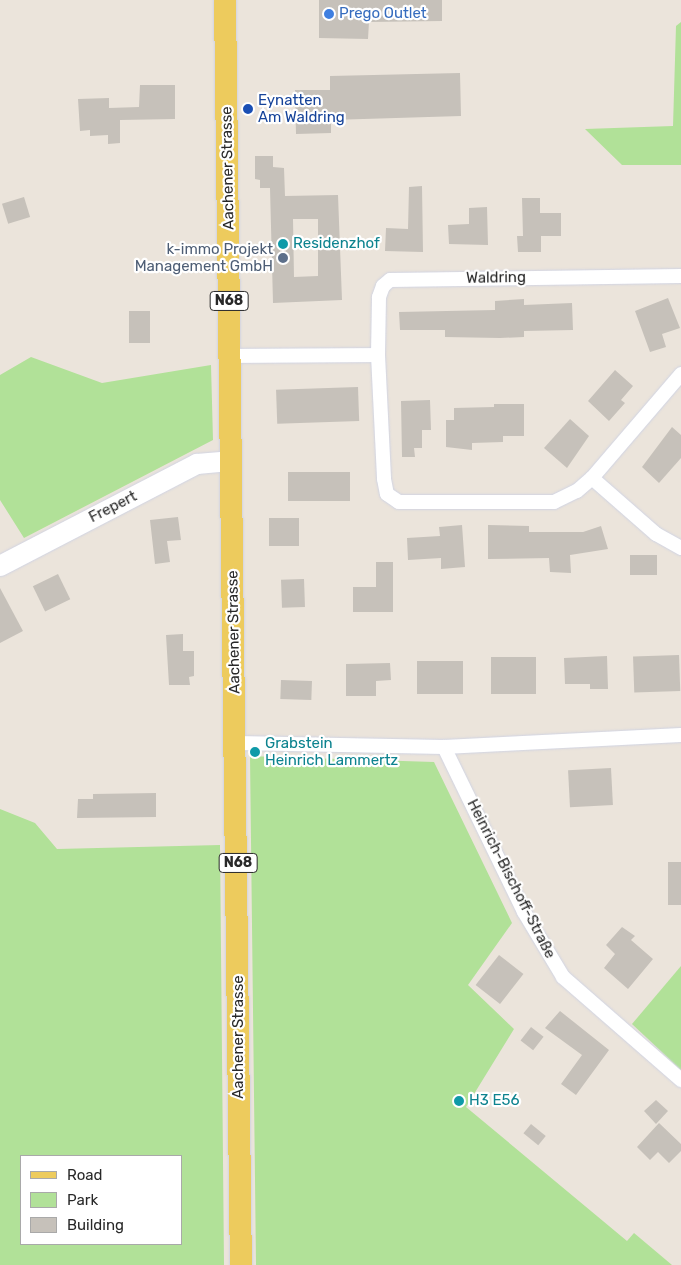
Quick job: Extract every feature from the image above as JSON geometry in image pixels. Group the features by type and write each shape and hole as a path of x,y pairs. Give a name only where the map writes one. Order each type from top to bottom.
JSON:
{"main road":[{"name":"Aachener Strasse","path":"225,0 230,461 237,743 241,1265"}],"street":[{"name":"Waldring","path":"681,276 390,280 383,286 379,297 378,355 384,479 387,494 399,502 554,502 576,491 592,478 681,374"},
{"path":"229,356 378,355"},
{"name":"Frepert","path":"0,566 197,464 230,461"},
{"path":"592,478 656,534 681,548"},
{"path":"237,743 444,747 681,735"},
{"name":"Heinrich-Bischoff-Straße","path":"444,747 524,912 563,977 681,1080"}],"green space":[{"path":"681,22 681,165 622,165 585,129 673,126 676,26"},
{"path":"31,357 102,383 211,365 213,440 24,538 0,500 0,375"},
{"path":"250,756 434,762 512,923 468,985 514,1029 466,1107 627,1241 634,1233 672,1265 256,1265"},
{"path":"0,809 35,823 57,849 220,845 224,1265 0,1265"},
{"path":"681,966 681,1070 632,1024"}],"building":[{"path":"319,0 442,0 442,21 369,22 368,39 319,38"},
{"path":"460,73 461,116 331,120 331,133 296,134 295,90 330,90 330,76"},
{"path":"140,85 175,85 175,119 120,120 120,143 108,144 108,135 90,136 90,130 80,131 78,99 109,98 109,108 139,107"},
{"name":"Residenzhof","path":"255,156 273,156 273,167 284,168 285,196 338,195 342,300 273,303 270,188 260,188 260,180 255,179","holes":["293,219 318,219 318,276 294,277"]},
{"path":"422,186 423,252 385,251 386,228 408,229 409,187"},
{"path":"24,197 30,217 8,224 2,204"},
{"path":"522,198 540,198 540,213 561,213 561,236 541,236 541,252 518,252 517,236 523,236"},
{"path":"487,207 488,245 449,244 448,225 469,224 469,208"},
{"path":"668,298 680,328 662,334 666,347 650,352 635,311"},
{"path":"524,299 524,305 572,303 573,330 524,331 524,337 500,338 445,337 445,330 400,330 399,312 495,310 495,301"},
{"path":"129,311 150,311 150,343 129,343"},
{"path":"615,370 633,386 621,400 625,403 609,421 588,401"},
{"path":"358,387 359,421 277,424 276,390"},
{"path":"430,400 431,430 422,430 422,448 414,448 415,457 402,457 401,401"},
{"path":"494,404 524,404 524,436 503,436 503,442 472,443 472,450 446,447 446,420 454,420 454,408 494,407"},
{"path":"570,419 589,436 567,468 544,448"},
{"path":"672,427 681,435 681,458 659,483 642,467"},
{"path":"288,472 350,472 350,501 288,501"},
{"path":"178,517 181,540 167,541 170,562 155,564 150,520"},
{"path":"269,518 299,518 299,546 269,546"},
{"path":"462,525 465,567 441,569 441,558 408,560 407,538 440,536 439,527"},
{"path":"488,525 529,526 529,532 583,532 601,526 608,549 570,555 571,573 550,572 549,558 488,559"},
{"path":"630,555 657,555 657,575 630,575"},
{"path":"376,562 393,562 393,612 353,612 353,587 376,587"},
{"path":"58,574 70,599 45,611 33,586"},
{"path":"304,579 305,607 282,608 281,580"},
{"path":"0,588 23,631 0,643"},
{"path":"183,634 183,651 194,651 194,676 189,677 190,685 169,685 166,635"},
{"path":"679,655 680,691 634,693 633,657"},
{"path":"607,656 608,689 590,689 590,684 565,684 564,658"},
{"path":"491,657 536,657 536,694 491,694"},
{"path":"417,661 463,661 463,694 417,694"},
{"path":"390,663 391,680 376,681 376,696 346,696 346,664"},
{"path":"281,680 312,681 311,700 280,699"},
{"path":"611,768 613,805 570,807 568,770"},
{"path":"156,793 156,817 77,818 78,799 93,799 93,794"},
{"path":"668,862 681,862 681,905 668,905"},
{"path":"622,927 635,936 631,940 653,959 628,989 604,968 615,954 606,945"},
{"path":"499,955 523,974 500,1004 476,985"},
{"path":"560,1011 609,1050 576,1095 561,1084 582,1055 545,1028"},
{"path":"531,1027 544,1037 533,1050 521,1040"},
{"path":"656,1100 668,1111 656,1124 644,1111"},
{"path":"659,1123 681,1144 681,1151 669,1163 658,1152 650,1160 637,1147"},
{"path":"531,1124 546,1136 538,1145 523,1133"}],"place":[{"name":"Prego Outlet","path":"329,14"},
{"name":"Eynatten Am Waldring","path":"248,109"},
{"name":"Residenzhof","path":"283,244"},
{"name":"k-immo Projekt Management GmbH","path":"283,258"},
{"name":"Grabstein Heinrich Lammertz","path":"255,752"},
{"name":"H3 E56","path":"459,1101"}]}
